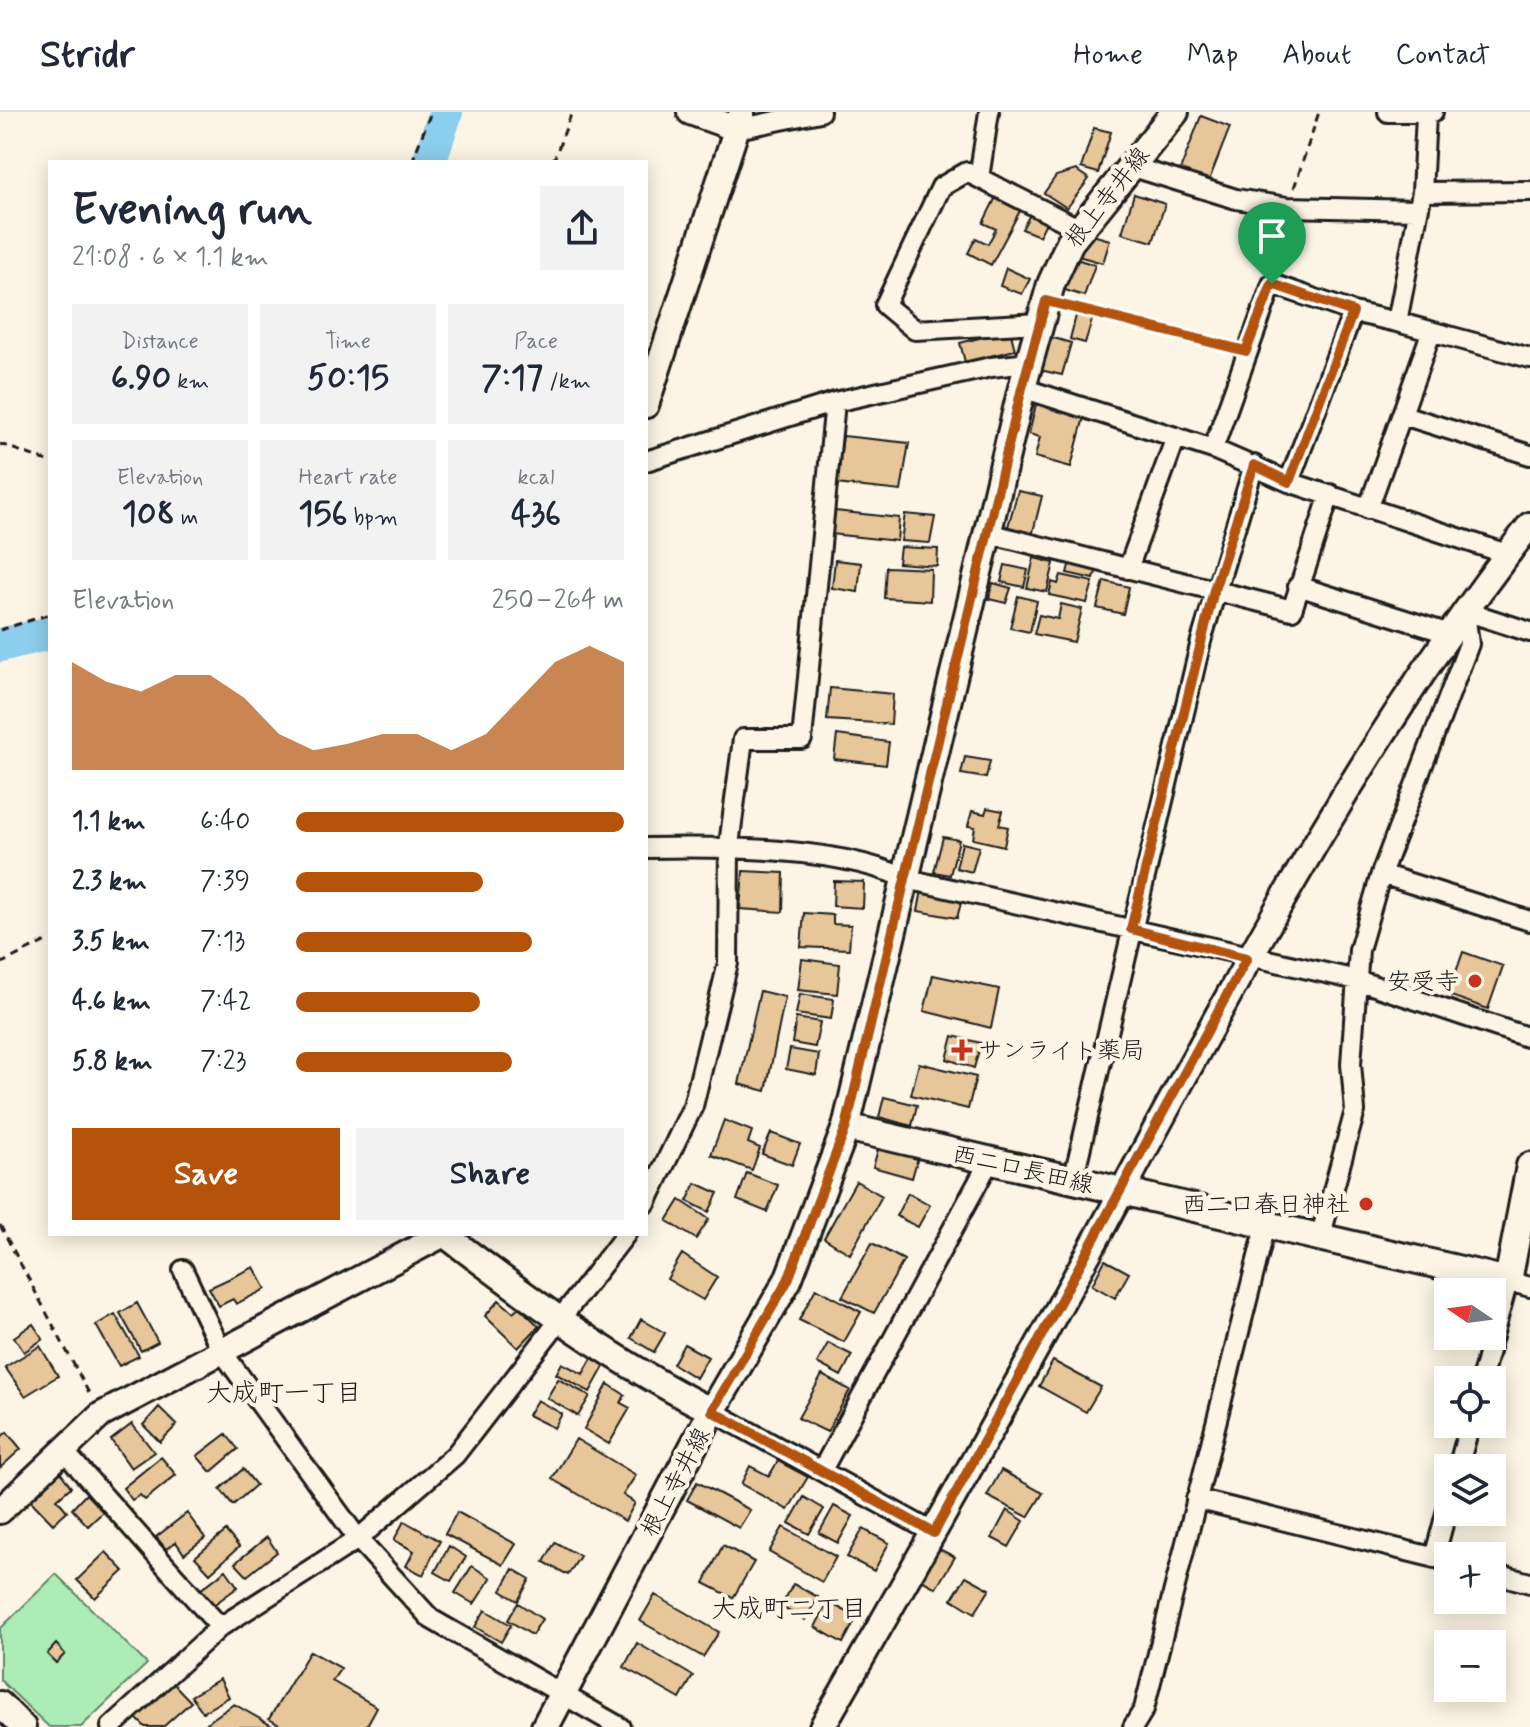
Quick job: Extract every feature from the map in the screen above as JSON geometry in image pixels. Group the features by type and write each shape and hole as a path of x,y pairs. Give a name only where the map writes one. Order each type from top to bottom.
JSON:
{"main road":[{"name":"根上寺井線","path":"545,1727 712,1411 788,1280 846,1127 1025,375 1058,263 1080,229 1175,112"},
{"name":"西二口長田線","path":"846,1127 1519,1284"},
{"path":"1519,1284 1530,1166"}],"street":[{"path":"690,112 740,120 820,112"},
{"path":"979,178 989,112"},
{"path":"1388,112 1430,113 1420,201 1397,322"},
{"path":"648,399 740,120"},
{"path":"1130,166 1236,199 1287,207 1420,201 1530,191"},
{"path":"1042,312 915,330 885,305 941,187 967,172 1080,229"},
{"path":"1213,449 1272,284 1353,312 1530,358"},
{"path":"1289,482 1353,312"},
{"path":"1368,509 1431,333"},
{"path":"648,460 835,402 1002,365 1176,437 1254,465 1289,482 1507,554"},
{"path":"648,1199 693,1106 728,963 729,845 743,739 802,739 835,402"},
{"path":"1403,415 1530,455"},
{"path":"1128,569 1176,437"},
{"path":"1073,1180 1214,590 1254,465"},
{"path":"988,533 1292,610 1330,494"},
{"path":"822,1727 934,1533 1247,958 1303,862 1465,611 1530,525"},
{"path":"1298,586 1450,634"},
{"path":"1465,611 1530,632"},
{"path":"1320,1238 1355,1111 1351,1064 1359,950 1381,874 1469,644 1465,611"},
{"path":"648,848 729,845 881,866 907,879 1247,958 1357,980 1530,1038"},
{"path":"1381,874 1530,921"},
{"path":"822,1470 989,1162"},
{"path":"1133,1727 1144,1709 1266,1225"},
{"path":"0,1511 101,1415 440,1236"},
{"path":"447,1236 558,1318 662,1386 934,1533"},
{"path":"111,1727 220,1627 358,1539 455,1455 624,1236"},
{"path":"183,1270 221,1350 358,1539 431,1619 620,1727"},
{"path":"1487,1366 1519,1284"},
{"path":"62,1449 220,1627"},
{"path":"1196,1499 1434,1558"},
{"path":"1506,1577 1530,1583"},
{"path":"0,1704 23,1727"}],"path":[{"path":"413,160 431,112"},
{"path":"554,160 572,112"},
{"path":"1042,312 1246,351"},
{"path":"0,444 48,461"},
{"path":"0,630 48,615"},
{"path":"0,964 48,940"},
{"path":"0,1225 101,1415"}],"green space":[{"path":"56,1574 147,1664 81,1727 49,1727 0,1680 0,1629"}],"building":[{"path":"1201,116 1230,127 1208,183 1179,173"},
{"path":"1094,128 1111,132 1098,173 1081,168"},
{"path":"1076,170 1089,179 1067,208 1044,193 1056,176"},
{"path":"1134,194 1165,204 1153,242 1122,233"},
{"path":"997,195 1023,205 991,265 968,253 976,238 988,244 996,229 983,223"},
{"path":"1032,211 1048,219 1039,236 1022,229"},
{"path":"1085,233 1110,240 1103,263 1078,256"},
{"path":"1076,259 1095,265 1084,296 1065,290"},
{"path":"1006,268 1030,279 1022,294 1000,286"},
{"path":"1077,312 1093,317 1085,343 1070,339"},
{"path":"1010,330 1015,350 965,362 960,343"},
{"path":"1050,337 1071,343 1062,375 1040,370"},
{"path":"1036,404 1084,417 1071,467 1035,457 1040,437 1029,434"},
{"path":"843,436 909,443 901,491 836,484"},
{"path":"1018,491 1042,496 1032,536 1007,530"},
{"path":"835,511 899,518 897,541 831,534"},
{"path":"905,514 935,517 930,543 901,541"},
{"path":"900,547 938,549 937,566 898,563"},
{"path":"1034,558 1054,563 1047,592 1027,588"},
{"path":"1071,558 1098,565 1094,579 1067,573"},
{"path":"835,560 861,563 858,592 832,588"},
{"path":"1005,565 1028,570 1024,587 1001,582"},
{"path":"886,567 931,569 930,601 884,598"},
{"path":"1061,575 1093,582 1087,603 1049,595 1052,582 1058,584"},
{"path":"1104,581 1129,587 1123,614 1097,608"},
{"path":"993,583 1011,588 1006,603 989,599"},
{"path":"1018,596 1037,601 1030,632 1010,628"},
{"path":"1061,604 1082,609 1074,642 1034,634 1039,615 1058,619"},
{"path":"830,688 893,694 891,724 827,720"},
{"path":"837,735 889,742 886,765 834,759"},
{"path":"965,757 990,761 986,778 961,774"},
{"path":"987,808 1003,811 999,825 1008,827 1004,846 973,839 975,827 968,826 972,811 985,814"},
{"path":"943,837 959,840 950,875 934,872"},
{"path":"962,843 979,847 972,872 956,868"},
{"path":"743,871 784,873 783,912 740,909"},
{"path":"834,881 864,882 863,908 833,906"},
{"path":"922,890 962,899 957,918 918,911"},
{"path":"804,913 833,915 833,924 851,925 849,949 801,947"},
{"name":"安受寺","path":"1463,952 1503,966 1488,1009 1448,995"},
{"path":"802,959 840,964 837,994 798,990"},
{"path":"933,975 999,989 991,1028 924,1011"},
{"path":"760,991 785,997 766,1091 739,1084"},
{"path":"800,994 834,999 831,1019 796,1014"},
{"path":"796,1018 820,1022 815,1047 792,1043"},
{"path":"953,1036 981,1043 974,1068 947,1059"},
{"path":"790,1049 819,1054 816,1075 786,1069"},
{"path":"919,1063 976,1077 968,1109 911,1095"},
{"path":"884,1097 917,1105 912,1126 879,1117"},
{"path":"724,1120 752,1131 748,1143 760,1148 752,1170 711,1155"},
{"path":"771,1133 800,1144 792,1165 762,1154"},
{"path":"879,1146 918,1157 912,1178 873,1167"},
{"path":"747,1173 778,1185 767,1212 737,1200"},
{"path":"856,1181 882,1196 850,1254 824,1238"},
{"path":"696,1183 718,1193 709,1212 687,1201"},
{"path":"908,1193 930,1205 918,1227 896,1216"},
{"path":"680,1200 709,1219 696,1239 667,1221"},
{"path":"872,1243 904,1260 874,1313 842,1297"},
{"path":"682,1254 717,1277 703,1300 667,1279"},
{"path":"1105,1260 1129,1273 1115,1298 1092,1285"},
{"path":"254,1267 266,1289 236,1304 233,1299 219,1306 209,1288"},
{"path":"816,1288 861,1312 844,1342 799,1320"},
{"path":"499,1300 513,1312 519,1307 539,1326 518,1348 485,1316"},
{"path":"137,1303 158,1342 141,1351 120,1313"},
{"path":"115,1314 139,1356 119,1366 96,1325"},
{"path":"641,1319 665,1333 654,1352 631,1338"},
{"path":"33,1324 43,1339 24,1352 14,1337"},
{"path":"828,1343 852,1355 841,1376 817,1363"},
{"path":"684,1344 708,1357 696,1378 673,1364"},
{"path":"40,1346 58,1376 25,1396 5,1367"},
{"path":"592,1358 605,1365 590,1392 556,1374 562,1363 583,1374"},
{"path":"1053,1361 1101,1387 1086,1412 1039,1386"},
{"path":"822,1375 850,1390 827,1432 798,1418"},
{"path":"558,1379 590,1396 578,1416 547,1398"},
{"path":"608,1384 625,1395 621,1403 630,1408 609,1444 584,1429"},
{"path":"537,1400 562,1414 554,1428 528,1415"},
{"path":"159,1407 177,1425 160,1442 143,1425"},
{"path":"132,1424 154,1452 131,1468 111,1440"},
{"path":"7,1432 21,1449 0,1468 0,1438"},
{"path":"226,1434 238,1449 211,1472 197,1456"},
{"path":"576,1439 636,1475 623,1495 635,1503 625,1521 552,1479"},
{"path":"161,1457 176,1475 145,1500 140,1495 132,1500 123,1488"},
{"path":"778,1461 808,1477 788,1510 741,1484 750,1466 769,1476"},
{"path":"58,1469 71,1487 57,1499 67,1511 53,1524 27,1497"},
{"path":"243,1469 256,1485 233,1505 220,1489"},
{"path":"1001,1470 1043,1493 1028,1517 987,1496"},
{"path":"697,1482 750,1510 739,1528 687,1500"},
{"path":"86,1494 103,1512 88,1526 72,1509"},
{"path":"804,1497 824,1509 809,1534 789,1523"},
{"path":"834,1506 853,1516 838,1543 819,1533"},
{"path":"1007,1510 1024,1521 1009,1547 992,1538"},
{"path":"457,1512 516,1544 503,1565 445,1534"},
{"path":"187,1513 205,1538 184,1554 176,1542 166,1549 156,1537"},
{"path":"404,1521 440,1541 423,1575 406,1566 414,1551 394,1540"},
{"path":"783,1527 836,1557 822,1582 769,1552"},
{"path":"863,1529 889,1543 874,1571 847,1557"},
{"path":"226,1531 239,1547 210,1573 195,1557"},
{"path":"267,1537 277,1552 247,1576 235,1563"},
{"path":"555,1542 580,1556 568,1575 544,1562"},
{"path":"723,1545 754,1562 733,1598 704,1583"},
{"path":"449,1546 466,1557 451,1581 435,1572"},
{"path":"933,1546 955,1557 936,1588 916,1577"},
{"path":"106,1552 124,1571 95,1598 77,1580"},
{"path":"472,1566 491,1578 474,1604 455,1593"},
{"path":"513,1569 530,1579 518,1601 501,1591"},
{"path":"226,1570 238,1587 208,1609 195,1594"},
{"path":"966,1576 990,1589 975,1613 952,1599"},
{"path":"793,1584 818,1597 805,1620 781,1607"},
{"path":"655,1595 719,1632 703,1657 640,1621"},
{"path":"828,1602 857,1617 843,1643 815,1627"},
{"path":"518,1603 542,1619 532,1635 508,1620"},
{"path":"485,1610 511,1625 501,1642 475,1627"},
{"path":"637,1643 693,1676 680,1699 624,1667"},
{"path":"56,1644 65,1654 56,1663 47,1654"},
{"path":"310,1651 341,1668 332,1681 377,1707 366,1727 283,1727 269,1719"},
{"path":"220,1679 229,1697 203,1712 191,1696"},
{"path":"171,1681 191,1702 163,1727 145,1727 135,1717"},
{"path":"234,1704 274,1727 201,1727"}],"waterway":[{"path":"430,160 446,112"},
{"path":"0,645 48,633"}],"place":[{"name":"安受寺","path":"1475,981"},
{"name":"サンライト薬局","path":"962,1050"},
{"name":"西二口春日神社","path":"1366,1204"}],"district":[{"name":"大成町一丁目","path":"284,1392"},
{"name":"大成町二丁目","path":"789,1608"}],"route":[{"path":"1272,284 1353,312 1289,482 1254,465 1214,590 1131,929 1247,958 934,1533 712,1411 788,1280 846,1127 1022,388 1046,301 1246,351 1272,284"}]}
